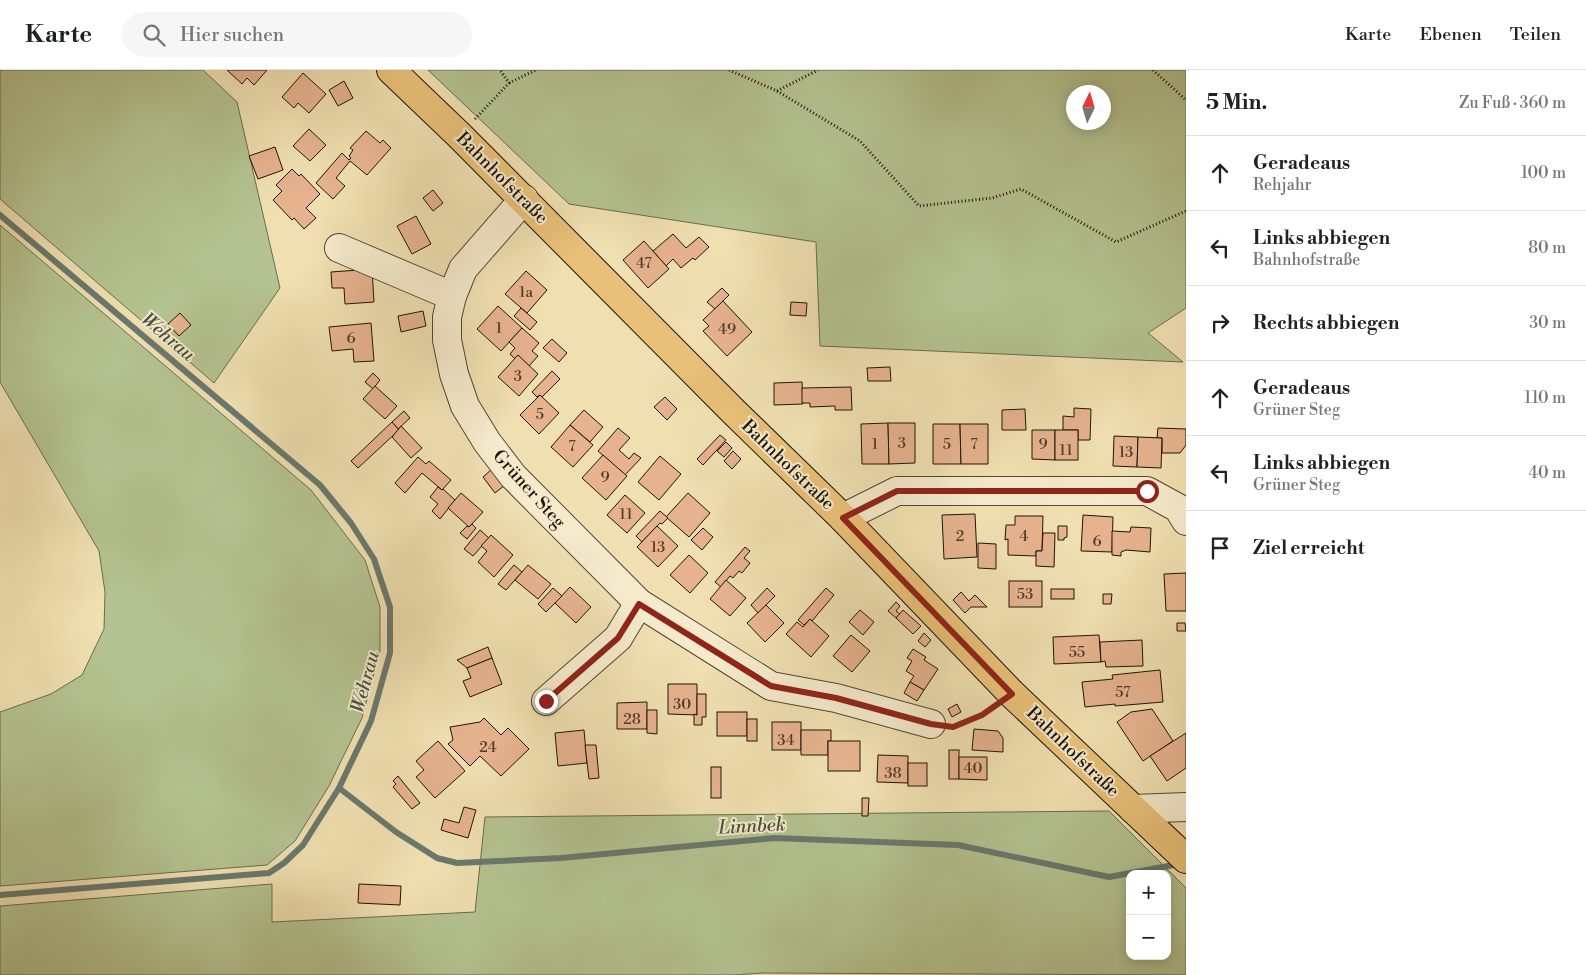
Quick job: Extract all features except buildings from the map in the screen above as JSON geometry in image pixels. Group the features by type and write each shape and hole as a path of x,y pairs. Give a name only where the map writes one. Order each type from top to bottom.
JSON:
{"main road":[{"name":"Bahnhofstraße","path":"391,70 524,199 734,412 843,518 1012,694 1186,859"}],"street":[{"name":"Grüner Steg","path":"524,199 463,269 452,296 448,317 447,340 454,374 465,406 486,442 513,476 639,604 771,686 836,698 931,724"},
{"path":"339,248 452,296"},
{"path":"843,518 897,491 1147,491 1178,508 1186,521"},
{"path":"546,701 618,638 639,604"},
{"path":"1133,809 1186,807"}],"path":[{"path":"500,70 509,83"},
{"path":"460,136 509,83 536,70"},
{"path":"729,70 777,91 860,141 919,206 992,198 1021,189 1116,242 1186,211"},
{"path":"777,91 818,70"},
{"path":"1153,70 1186,100"},
{"path":"931,724 953,727 982,715 1012,694"}],"green space":[{"path":"0,70 203,70 237,102 280,288 214,383 0,199"},
{"path":"428,70 1186,70 1186,308 1148,333 1183,362 820,346 816,242 569,204"},
{"path":"0,225 311,490 365,560 380,607 380,651 362,718 329,786 295,841 267,865 0,886 0,712 51,694 82,675 104,629 105,592 99,551 0,382"},
{"path":"1109,811 1168,870 1126,870 1126,960 1171,960 1171,873 1186,888 1186,975 763,973 734,975 0,975 0,906 272,884 272,922 475,912 485,817"}],"waterway":[{"name":"Wehrau","path":"0,215 320,485 351,523 374,559 390,607 390,653 371,721 339,788 303,845 284,863 269,873 0,895"},
{"name":"Linnbek","path":"339,788 396,832 437,858 457,863 561,858 774,838 958,845 1109,877 1179,864"}],"route":[{"path":"546,701 618,638 639,604 771,686 836,698 931,724 953,727 982,715 1012,694 843,518 897,491 1147,491"}]}
